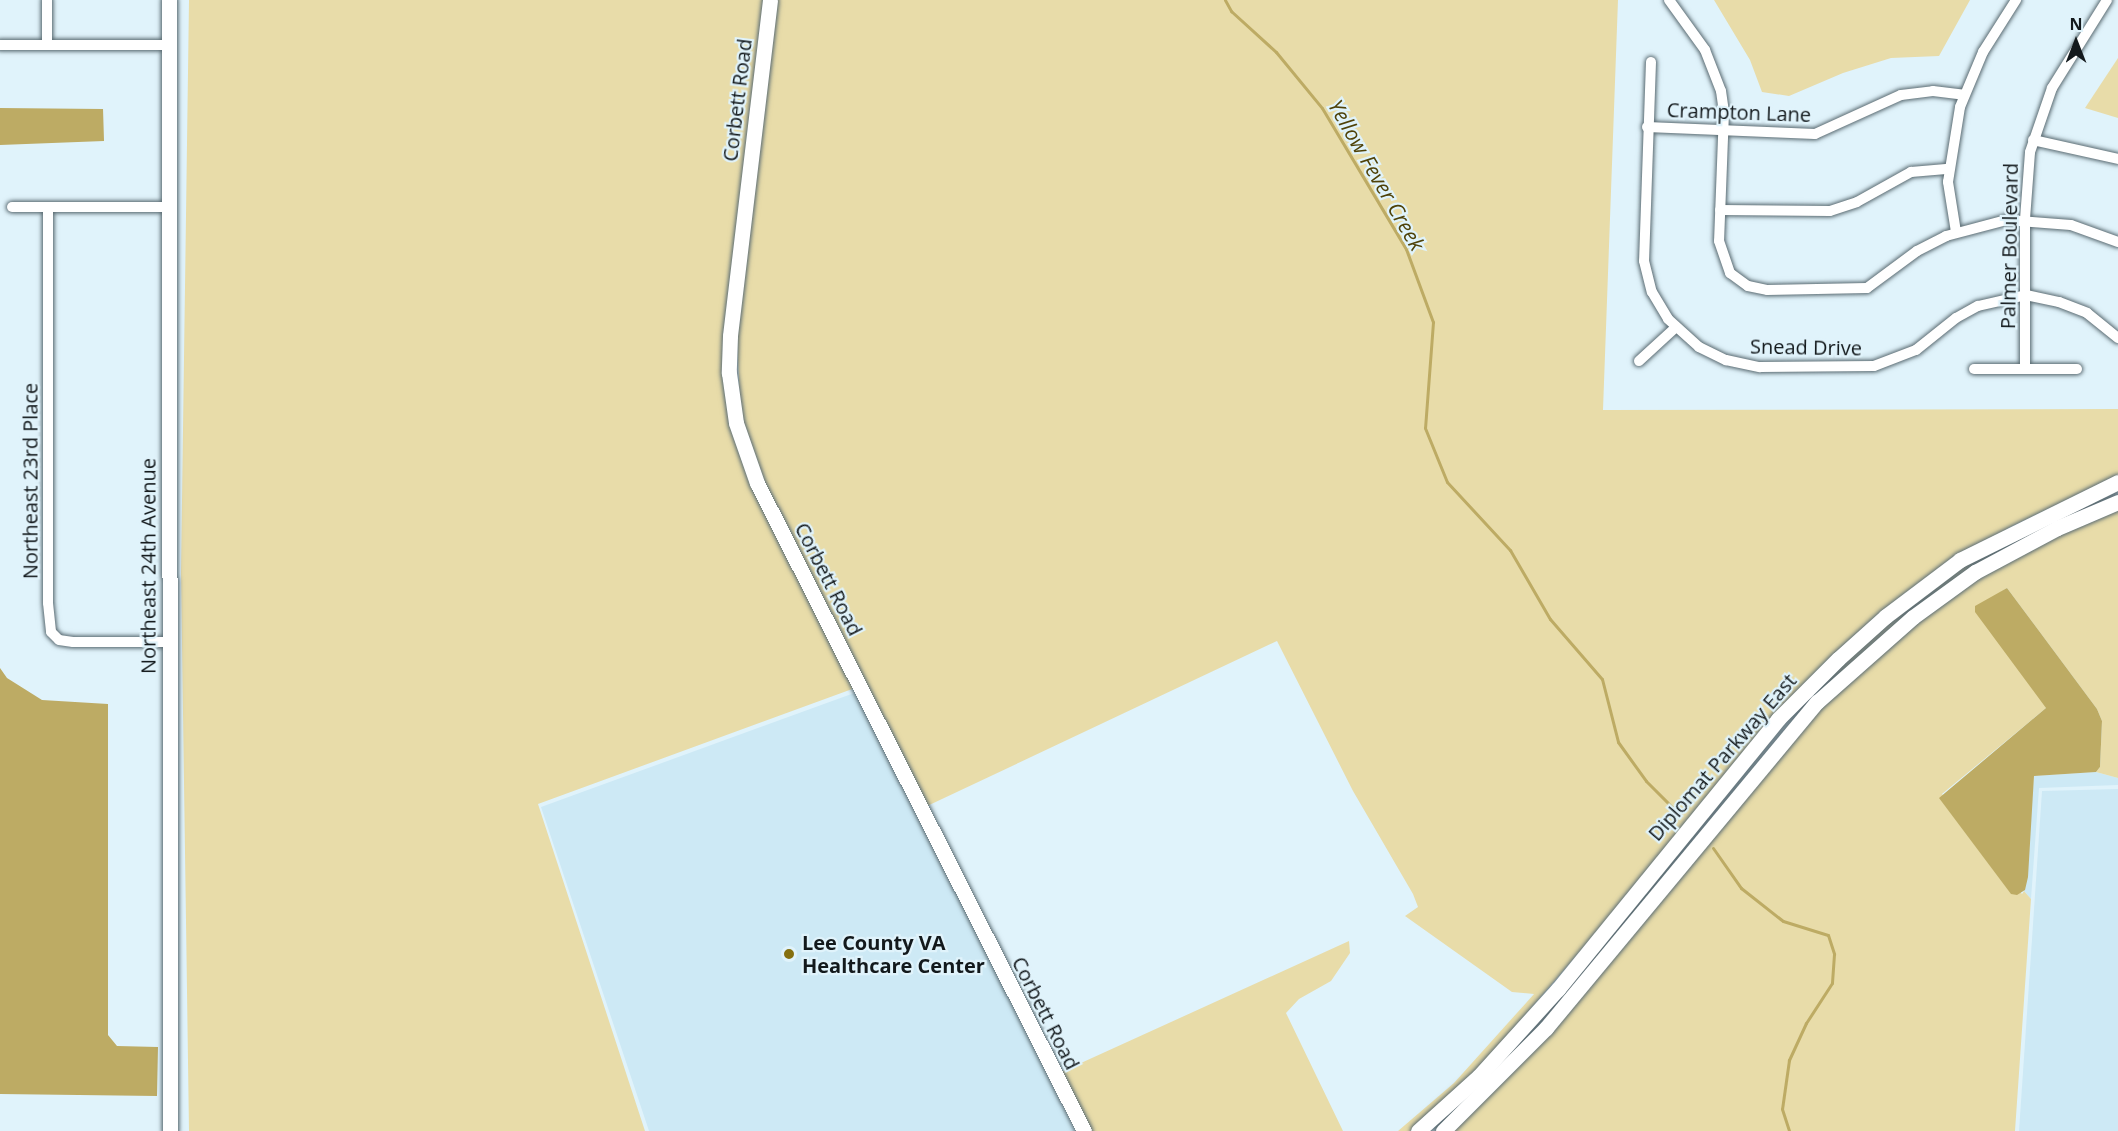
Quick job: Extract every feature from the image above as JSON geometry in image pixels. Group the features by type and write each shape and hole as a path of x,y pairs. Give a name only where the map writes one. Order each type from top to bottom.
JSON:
{"street":[{"path":"47,0 47,44"},
{"name":"Northeast 24th Avenue","path":"169,0 170,1131"},
{"name":"Corbett Road","path":"770,0 730,336 729,373 736,423 757,483 1084,1131"},
{"path":"1669,0 1714,70 1724,103 1719,241 1724,264 1738,281 1767,290 1867,288 1917,251 1956,232 2025,219 2084,228 2118,242"},
{"path":"1956,232 1948,202 1949,169 1964,95 1983,52 2016,0"},
{"name":"Palmer Boulevard","path":"2025,368 2026,176 2033,140 2052,88 2104,1"},
{"path":"0,45 169,45"},
{"name":"Snead Drive","path":"1651,62 1644,261 1657,301 1675,328 1699,347 1737,363 1863,367 1908,355 1978,306 2026,295 2087,313 2118,338"},
{"name":"Crampton Lane","path":"1647,127 1815,134 1901,95 1933,91 1964,95"},
{"path":"2033,140 2118,159"},
{"path":"1720,210 1830,211 1857,202 1911,172 1949,169"},
{"path":"12,207 169,207"},
{"name":"Northeast 23rd Place","path":"48,208 48,603 51,632 59,640 73,642 169,642"},
{"path":"1639,361 1675,328"},
{"path":"1974,369 2077,369"},
{"name":"Diplomat Parkway East","path":"1418,1131 1479,1076 1552,996 1758,743 1809,687 1929,582 2009,534 2118,482"},
{"name":"Diplomat Parkway East","path":"1443,1131 1506,1072 1565,1006 1780,742 1821,698 1913,617 2017,548 2118,502"},
{"path":"2009,534 2017,548"},
{"path":"1809,687 1821,698"},
{"path":"1552,996 1565,1006"}],"shaded area":[{"path":"189,0 765,0 729,411 855,688 538,804 645,1131 189,1131 181,573"},
{"path":"775,0 1618,0 1603,410 2118,409 2118,476 2010,527 1835,655 1476,1072 1410,1131 1398,1131 1454,1083 1534,994 1512,992 1405,916 1418,907 1413,894 1353,791 1277,641 925,807 761,481 741,421 737,339"},
{"path":"1714,0 1970,0 1939,56 1891,58 1843,73 1789,96 1762,92 1750,60"},
{"path":"2118,58 2118,118 2085,108"},
{"path":"0,108 103,109 104,141 0,145"},
{"path":"2118,507 2118,778 2096,772 2100,767 2102,721 2097,709 2007,588 2001,592 2046,708 1942,794 2022,894 2024,891 2031,899 2015,1131 1451,1131 1801,725 1916,621 2004,561"},
{"path":"2007,540 2010,546 1821,691 1817,687 1932,586"},
{"path":"2007,588 2097,709 2102,721 2100,767 2096,772 2034,776 2028,877 2025,890 2017,895 2011,894 1939,798 2046,708 1975,612 1975,606"},
{"path":"0,668 7,678 42,700 108,704 108,1035 117,1046 158,1047 157,1096 0,1094"},
{"name":"Lee County VA Healthcare Center","path":"857,692 1075,1131 649,1131 541,807"},
{"path":"2096,772 2118,778 2118,785 2039,788 2031,899 2024,891 2034,776"},
{"path":"2118,789 2118,1131 2019,1131 2042,791"},
{"path":"1349,941 1350,953 1331,981 1299,999 1286,1013 1343,1131 1089,1131 1059,1073"}],"waterway":[{"name":"Yellow Fever Creek","path":"1225,0 1231,11 1276,52 1322,108 1406,249 1433,322 1425,428 1447,482 1510,550 1550,619 1602,679 1618,742 1646,781 1681,816"},
{"name":"Yellow Fever Creek","path":"1713,848 1741,888 1783,921 1828,935 1834,954 1832,983 1806,1023 1789,1060 1782,1109 1789,1131"}],"place":[{"name":"Lee County VA Healthcare Center","path":"789,954"}]}
